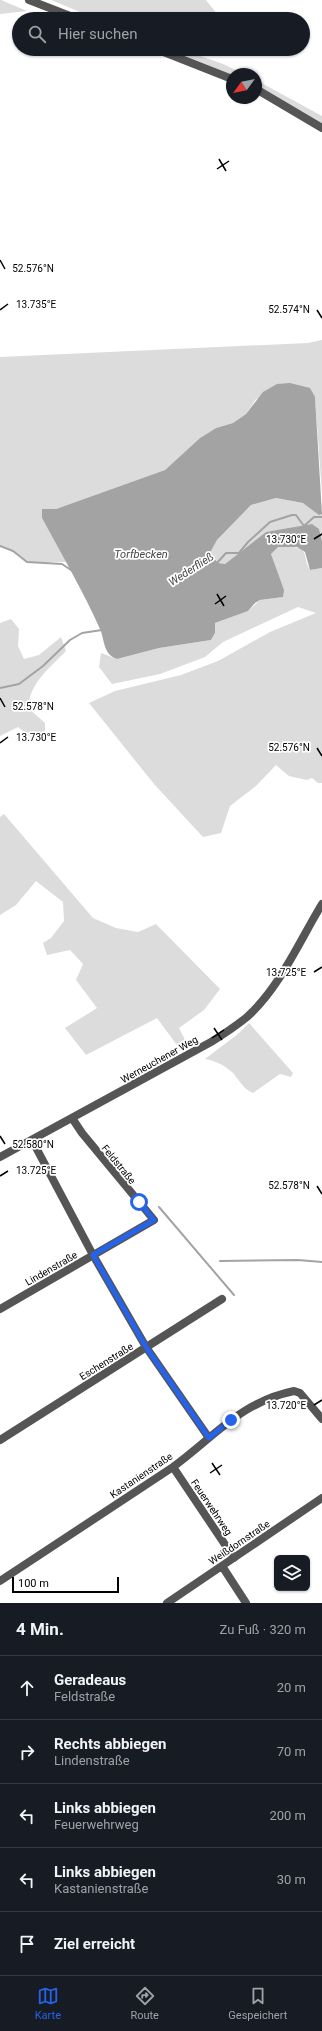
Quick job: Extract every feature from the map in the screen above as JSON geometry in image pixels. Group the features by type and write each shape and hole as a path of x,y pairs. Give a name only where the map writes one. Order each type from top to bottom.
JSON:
{"street":[{"path":"29,0 60,12"},
{"path":"174,56 226,77"},
{"path":"262,93 322,128"},
{"name":"Werneuchener Weg","path":"0,1157 212,1042 247,1016 272,986 287,964 322,904"},
{"name":"Feldstraße","path":"72,1118 82,1133 154,1220"},
{"path":"32,1140 93,1255 146,1347 209,1438"},
{"name":"Lindenstraße","path":"0,1309 154,1220"},
{"name":"Eschenstraße","path":"0,1440 222,1299"},
{"name":"Kastanienstraße","path":"0,1581 173,1467 251,1405 294,1390 300,1393 322,1418"},
{"name":"Feuerwehrweg","path":"173,1467 234,1558"},
{"name":"Weißdornstraße","path":"167,1603 322,1498"},
{"path":"222,1566 246,1603"}],"shaded area":[{"path":"0,0 27,11 12,12 0,14"},
{"path":"51,0 206,0 215,12 80,12"},
{"path":"186,56 200,56 231,68 226,68 226,73"},
{"path":"262,83 322,116 322,123 262,88"},
{"path":"322,340 322,495 315,397 256,399 246,414 233,423 216,428 200,438 165,470 56,509 42,509 42,518 67,562 27,562 13,551 0,546 0,357 308,343"},
{"path":"276,498 303,503 322,513 322,541 319,529 266,532 225,564 218,563 211,551 217,540 251,505"},
{"path":"286,546 299,548 303,551 310,570 322,568 322,783 318,783 312,778 307,780 289,776 276,765 256,786 230,806 221,833 203,837 154,784 89,703 115,691 181,675 218,661 270,632 316,613 298,607 223,642 205,657 160,674 112,684 99,667 101,653 117,659 159,648 211,640 215,633 215,623 248,611 260,600 283,597 271,554 277,547"},
{"path":"11,619 19,629 18,646 24,659 39,655 61,637 66,651 42,676 30,699 28,708 45,723 45,741 36,741 18,727 0,736 0,623"},
{"path":"4,814 93,918 116,928 138,932 156,924 220,989 204,1010 179,1028 189,1048 182,1052 157,1018 86,1055 65,1028 97,1008 76,980 83,964 70,950 47,955 43,943 51,938 64,921 63,902 36,881 16,905 0,915 0,817"},
{"path":"249,1023 293,1073 291,1077 280,1074 253,1093 244,1087 233,1073 226,1068 216,1062 205,1059 238,1034"}],"water":[{"name":"Torfbecken","path":"290,383 310,388 315,397 322,514 319,515 303,503 276,498 251,505 217,540 211,551 213,557 218,563 225,564 266,532 312,524 319,529 322,541 322,568 310,570 305,552 297,547 278,547 271,554 284,590 283,597 260,600 248,611 215,623 215,633 211,640 159,648 117,659 112,657 105,647 100,629 87,601 42,518 42,509 56,509 165,470 200,438 216,428 233,423 246,414 263,392 277,384"}],"waterway":[{"name":"Wederfließ","path":"216,564 226,553 239,553 248,542 270,522 296,515 304,526 314,517 322,517"},
{"name":"Wederfließ","path":"0,546 13,551 27,562 62,564 71,570"},
{"path":"0,688 19,684 43,666 70,640 82,633 102,630"},
{"path":"159,1207 234,1295"},
{"path":"220,1261 298,1260 322,1262"}],"route":[{"path":"139,1202 154,1220 93,1255 146,1347 209,1438 231,1420"}]}
